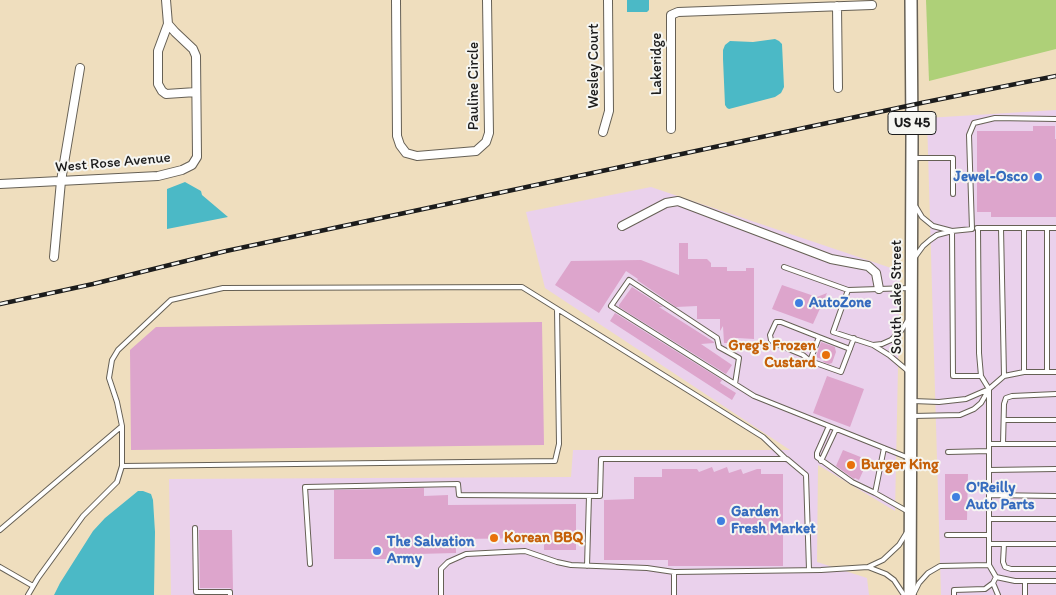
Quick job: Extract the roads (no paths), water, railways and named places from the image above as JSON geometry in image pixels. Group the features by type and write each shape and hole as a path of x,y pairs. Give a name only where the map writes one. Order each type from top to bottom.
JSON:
{"main road":[{"name":"South Lake Street","path":"912,0 910,513 912,595"}],"street":[{"path":"166,0 168,24 158,51 158,84 166,94 196,92"},
{"name":"Pauline Circle","path":"396,0 397,136 400,145 406,153 417,156 476,151 486,142 489,133 487,0"},
{"name":"Wesley Court","path":"603,132 609,111 608,0"},
{"path":"746,0 746,9"},
{"name":"Lakeridge","path":"671,129 671,15 678,12 872,5"},
{"path":"836,6 838,88"},
{"name":"West Rose Avenue","path":"0,184 158,176 192,166 197,157 196,56 195,52 168,24"},
{"path":"54,257 61,181 80,68"},
{"path":"622,226 666,203 678,201 831,259 868,266 876,273 879,289"}],"lane":[{"path":"972,228 970,135 974,123 995,118 1056,119"},
{"path":"912,158 953,158 953,194"},
{"path":"912,198 922,217 933,226 952,231"},
{"path":"912,263 917,254 930,240 937,235 952,231 972,228 1056,228"},
{"path":"978,228 979,353 981,376 989,389 989,565 996,577 1015,581 1056,581"},
{"path":"1001,228 1004,376"},
{"path":"1024,228 1024,372"},
{"path":"1047,228 1047,372"},
{"path":"952,231 953,376 981,376"},
{"path":"784,267 848,290 912,288"},
{"path":"735,384 739,358 719,347 717,338 630,280 611,306 754,396 911,459"},
{"path":"28,595 83,516 117,482 122,466 122,426 109,378 112,360 118,350 171,300 223,288 522,287 762,437 806,475 809,570"},
{"path":"848,290 833,332 873,344 911,374"},
{"path":"122,466 555,461 559,444 557,309"},
{"path":"873,344 882,344 891,340 901,331 912,316"},
{"path":"850,349 781,322 776,322 770,336 774,343 803,355 810,361 841,372 850,349 854,338"},
{"path":"810,361 819,337"},
{"path":"911,401 939,402 966,399 989,389 1004,376 1024,372 1056,372"},
{"path":"911,416 960,415 974,410 982,403 989,389"},
{"path":"1003,444 1004,404 1006,398 1012,396 1056,394"},
{"path":"1004,420 1056,420"},
{"path":"0,530 122,426"},
{"path":"829,426 817,457 852,482 910,513"},
{"path":"821,461 836,429"},
{"path":"989,444 1056,444"},
{"path":"875,493 884,448"},
{"path":"948,452 989,451"},
{"path":"310,564 305,487 458,484 459,495 600,496 601,459 786,459"},
{"path":"989,470 1056,470"},
{"path":"989,495 1056,496"},
{"path":"587,566 589,496"},
{"path":"989,519 1056,519"},
{"path":"441,595 441,568 448,562 466,554 525,552 571,565 647,568 674,572 868,567 884,560 899,545 910,525"},
{"path":"195,528 196,592 230,592 230,595"},
{"path":"947,535 989,535"},
{"path":"989,544 1056,544"},
{"path":"1004,544 1003,562 1005,567 1011,569 1056,568"},
{"path":"912,595 928,573 940,566 989,565"},
{"path":"0,567 33,586"},
{"path":"868,567 886,574 894,580 904,595"},
{"path":"674,572 674,595"},
{"path":"954,595 954,590 985,589 993,583 996,577"},
{"path":"1025,581 1025,595"},
{"path":"993,583 998,595"}],"water":[{"path":"627,0 649,0 649,10 647,12 627,12"},
{"path":"775,39 782,44 784,87 781,93 775,97 727,108 725,105 723,59 725,45 730,41 753,42"},
{"path":"185,182 201,191 202,195 228,217 167,229 167,189"},
{"path":"138,491 151,494 153,500 155,532 154,595 54,595 93,531 105,518"}],"railway":[{"path":"0,304 93,284 226,251 1056,76"}],"place":[{"name":"Jewel-Osco","path":"1038,177"},
{"name":"AutoZone","path":"799,303"},
{"name":"Greg's Frozen Custard","path":"826,355"},
{"name":"Burger King","path":"851,465"},
{"name":"O'Reilly Auto Parts","path":"956,497"},
{"name":"Garden Fresh Market","path":"721,521"},
{"name":"Korean BBQ","path":"494,538"},
{"name":"The Salvation Army","path":"377,551"}]}
